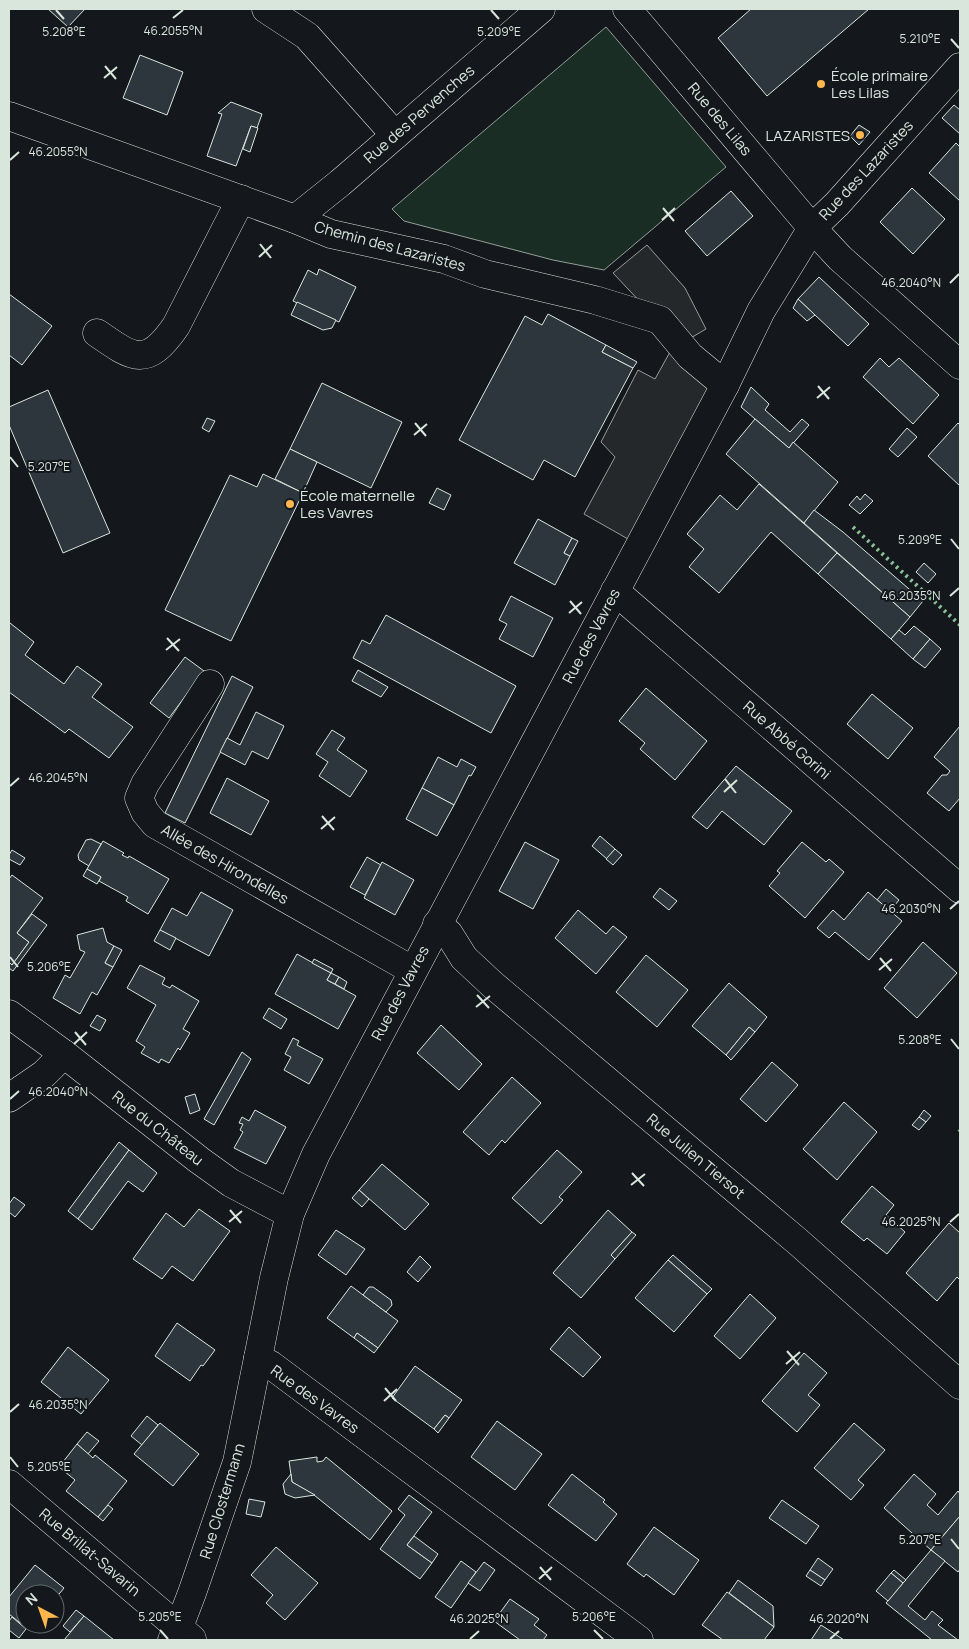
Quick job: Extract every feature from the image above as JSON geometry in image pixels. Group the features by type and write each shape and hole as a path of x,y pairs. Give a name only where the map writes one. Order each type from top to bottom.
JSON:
{"street":[{"path":"266,9 307,36 395,135"},
{"name":"Rue des Pervenches","path":"295,219 340,183 541,9"},
{"name":"Rue des Lilas","path":"627,9 812,228 840,258 960,365"},
{"name":"Rue des Lazaristes","path":"812,228 837,204 960,67"},
{"name":"Chemin des Lazaristes","path":"9,116 241,199 331,234 444,258 485,274 595,300 660,320 690,356 725,385"},
{"path":"97,332 121,350 135,355 150,354 164,344 176,326 241,199"},
{"name":"Rue des Vavres","path":"639,1640 270,1365 258,1358 274,1278 290,1214 316,1154 412,970 725,385 761,311 812,228"},
{"name":"Rue Abbé Gorini","path":"614,591 960,889"},
{"name":"Allée des Hirondelles","path":"210,684 145,784 139,798 145,812 155,824 412,970"},
{"name":"Rue Julien Tiersot","path":"437,924 449,934 464,958 493,985 789,1234 960,1385"},
{"name":"Rue du Château","path":"9,1014 64,1054 222,1177 290,1214"},
{"path":"9,1098 44,1074 64,1054"},
{"name":"Rue Clostermann","path":"182,1636 237,1462 258,1358"},
{"name":"Rue Brillat-Savarin","path":"9,1484 182,1636"}],"green space":[{"path":"606,27 726,167 604,270 553,260 404,221 392,209"}],"shaded area":[{"path":"647,245 685,288 706,329 689,339 711,383 628,539 584,514 615,457 601,442 638,370 655,379 670,352 645,307 613,273"}],"building":[{"path":"48,9 85,9 68,27"},
{"path":"751,9 869,9 767,96 718,38"},
{"path":"140,55 183,72 167,115 123,98"},
{"path":"231,102 262,114 257,128 251,126 236,166 207,156 222,114 218,113"},
{"path":"954,105 960,110 960,134 942,118"},
{"name":"LAZARISTES","path":"859,125 870,132 859,145 850,136"},
{"path":"251,126 258,128 250,152 243,149"},
{"path":"956,143 960,147 960,201 929,173"},
{"path":"912,188 945,219 913,254 880,222"},
{"path":"731,191 753,216 707,256 685,231"},
{"path":"319,269 356,287 339,322 293,301 308,270 317,275"},
{"path":"819,277 869,324 848,346 798,299"},
{"path":"9,294 52,326 22,365 9,355"},
{"path":"798,299 815,315 807,321 793,308"},
{"path":"297,302 336,320 332,328 323,330 291,315"},
{"path":"548,314 606,345 602,352 633,368 575,477 544,460 533,480 459,440 525,316 542,325"},
{"path":"606,345 637,362 633,368 602,352"},
{"path":"880,358 889,367 899,358 939,395 913,424 863,377"},
{"path":"322,383 402,422 371,488 290,449"},
{"path":"751,387 769,404 765,410 790,432 802,419 809,425 789,448 741,407"},
{"path":"48,390 110,533 63,553 9,425 9,407"},
{"path":"207,418 215,421 209,432 202,428"},
{"path":"755,419 789,448 793,442 838,482 804,523 726,454"},
{"path":"958,423 960,425 960,486 928,456"},
{"path":"907,428 917,437 898,457 889,449"},
{"path":"290,449 317,462 303,493 275,479"},
{"path":"263,474 303,493 231,641 165,610 230,475 257,487"},
{"path":"759,484 837,553 818,574 771,532 719,593 689,567 704,549 687,534 720,495 737,510"},
{"path":"437,488 451,495 444,510 429,503"},
{"path":"865,494 873,501 860,514 849,505 857,496 860,500"},
{"path":"814,510 843,532 923,601 910,617 804,523"},
{"path":"538,519 572,538 564,553 570,556 555,585 514,563"},
{"path":"572,538 578,541 570,556 564,553"},
{"path":"837,553 910,617 891,639 818,574"},
{"path":"924,563 936,574 928,583 916,572"},
{"path":"511,596 553,618 533,657 499,639 507,624 499,620"},
{"path":"386,615 516,686 491,733 353,658 362,640 370,644"},
{"path":"10,623 34,642 25,655 64,684 77,666 102,684 92,697 133,727 109,758 69,729 65,733 9,692"},
{"path":"914,626 930,639 913,659 891,639 899,630 905,635"},
{"path":"930,639 941,649 925,668 913,659"},
{"path":"185,657 204,671 169,718 150,703"},
{"path":"358,670 388,687 381,697 352,681"},
{"path":"232,676 253,687 185,823 165,813"},
{"path":"646,688 707,741 675,780 640,749 645,743 619,721"},
{"path":"872,694 913,728 888,759 847,724"},
{"path":"256,712 284,726 268,759 252,751 245,765 220,752 227,738 240,745"},
{"path":"960,726 960,798 949,811 927,793 942,775 947,775 950,771 934,757"},
{"path":"332,730 345,738 337,750 367,771 350,797 319,776 328,762 316,754"},
{"path":"438,757 457,767 461,759 476,767 471,776 469,775 454,805 422,788"},
{"path":"736,766 792,811 764,845 722,811 707,829 692,817"},
{"path":"227,778 269,801 251,835 210,813"},
{"path":"422,788 454,805 437,836 406,819"},
{"path":"600,836 615,849 607,859 592,846"},
{"path":"91,839 101,844 89,866 79,860 78,855 86,840"},
{"path":"103,841 124,853 122,855 128,858 129,856 169,879 148,914 126,901 128,897 99,881 101,877 87,869"},
{"path":"525,842 559,860 533,909 499,891"},
{"path":"802,842 826,862 829,859 844,872 805,918 769,886 780,873 777,871"},
{"path":"615,849 622,855 613,865 606,859"},
{"path":"12,850 25,858 20,865 9,859"},
{"path":"367,857 381,865 365,895 350,887"},
{"path":"382,862 414,880 395,915 364,898"},
{"path":"87,869 101,877 97,884 83,876"},
{"path":"12,875 43,898 17,933 29,942 12,965 9,962 9,879"},
{"path":"660,888 677,901 669,910 653,897"},
{"path":"886,889 899,900 890,911 877,900"},
{"path":"201,892 233,910 209,956 160,930 172,908 187,916"},
{"path":"868,892 902,921 869,960 835,932 829,938 817,928 833,910 844,920"},
{"path":"578,910 606,934 613,926 627,937 596,974 555,938"},
{"path":"32,914 47,925 13,971 9,968 9,962 12,965 29,942 17,933"},
{"path":"103,928 107,942 114,946 105,963 113,967 97,995 92,992 80,1014 53,998 65,975 70,978 85,952 80,950 77,935"},
{"path":"160,930 176,938 170,950 154,941"},
{"path":"923,942 957,973 917,1018 884,988"},
{"path":"114,946 122,950 113,967 105,963"},
{"path":"297,954 331,973 327,980 356,996 338,1029 275,994"},
{"path":"646,955 688,990 657,1027 616,992"},
{"path":"314,959 333,969 331,973 312,963"},
{"path":"140,965 165,978 162,984 170,988 172,985 199,1001 183,1029 190,1033 180,1050 178,1048 169,1063 161,1059 159,1063 141,1053 145,1047 136,1041 156,1005 127,988"},
{"path":"331,973 339,977 335,984 327,980"},
{"path":"339,977 347,982 344,989 335,984"},
{"path":"729,983 767,1017 755,1032 749,1027 726,1055 692,1026"},
{"path":"269,1008 287,1019 281,1029 263,1018"},
{"path":"97,1015 106,1020 100,1031 90,1026"},
{"path":"441,1025 482,1064 459,1090 417,1053"},
{"path":"749,1027 755,1032 731,1060 726,1055"},
{"path":"293,1038 299,1041 297,1045 323,1059 309,1084 284,1070 291,1057 285,1054"},
{"path":"242,1052 251,1059 214,1125 204,1119"},
{"path":"772,1062 798,1085 766,1122 740,1099"},
{"path":"512,1077 541,1103 505,1143 502,1140 489,1155 463,1132"},
{"path":"195,1094 200,1110 190,1114 185,1097"},
{"path":"844,1102 877,1132 837,1180 803,1149"},
{"path":"255,1110 286,1127 266,1164 234,1148 243,1132 240,1130 243,1124 239,1123 242,1117 249,1121"},
{"path":"924,1110 931,1116 926,1122 919,1117"},
{"path":"919,1117 926,1122 919,1130 912,1125"},
{"path":"119,1142 129,1150 78,1219 68,1211"},
{"path":"129,1150 157,1173 143,1192 128,1181 92,1230 78,1219"},
{"path":"557,1150 582,1172 559,1197 563,1200 541,1224 512,1198"},
{"path":"382,1164 429,1204 405,1230 359,1190"},
{"path":"872,1186 894,1205 886,1215 905,1232 887,1254 867,1238 864,1241 841,1222"},
{"path":"359,1190 369,1199 362,1207 352,1198"},
{"path":"14,1197 25,1205 15,1217 9,1212 9,1204"},
{"path":"199,1209 230,1231 193,1281 172,1266 162,1279 133,1259 166,1213 184,1227"},
{"path":"608,1210 632,1232 611,1255 615,1259 581,1298 553,1273"},
{"path":"949,1223 960,1233 960,1278 957,1277 937,1301 906,1273"},
{"path":"336,1230 365,1249 346,1275 318,1255"},
{"path":"632,1232 636,1235 615,1259 611,1255"},
{"path":"673,1255 712,1289 707,1294 668,1260"},
{"path":"420,1256 431,1267 418,1282 407,1272"},
{"path":"668,1260 707,1294 674,1332 635,1298"},
{"path":"351,1286 398,1321 378,1348 357,1333 354,1338 327,1318"},
{"path":"369,1287 373,1287 391,1300 392,1305 386,1312 363,1295"},
{"path":"750,1294 776,1318 740,1359 714,1336"},
{"path":"177,1323 215,1350 190,1381 155,1356"},
{"path":"569,1327 601,1357 583,1377 550,1349"},
{"path":"357,1333 378,1348 374,1353 354,1338"},
{"path":"68,1347 109,1380 81,1414 41,1382"},
{"path":"804,1353 827,1373 808,1395 820,1405 797,1432 762,1401"},
{"path":"415,1366 462,1400 449,1418 445,1415 434,1429 392,1398"},
{"path":"445,1415 449,1418 438,1433 434,1429"},
{"path":"147,1416 158,1425 142,1445 131,1436"},
{"path":"497,1421 542,1454 515,1490 471,1457"},
{"path":"160,1423 199,1454 173,1486 134,1454"},
{"path":"854,1423 885,1450 858,1480 864,1485 851,1500 814,1468"},
{"path":"87,1432 99,1441 88,1454 77,1444"},
{"path":"77,1444 93,1458 95,1455 127,1481 98,1517 66,1491 75,1480 59,1467"},
{"path":"317,1457 317,1462 323,1461 326,1457 392,1511 370,1540 314,1495 292,1482 289,1461"},
{"path":"291,1474 292,1482 315,1495 295,1498 285,1494 283,1484"},
{"path":"572,1474 605,1500 603,1502 617,1514 596,1541 548,1505"},
{"path":"914,1474 936,1494 927,1505 938,1515 958,1491 960,1494 960,1516 931,1550 884,1508"},
{"path":"409,1495 432,1512 407,1545 432,1563 420,1579 380,1549 405,1515 398,1509"},
{"path":"249,1499 265,1502 261,1517 246,1514"},
{"path":"782,1500 819,1526 806,1544 769,1518"},
{"path":"108,1505 113,1509 103,1521 98,1517"},
{"path":"960,1516 960,1569 958,1572 931,1550"},
{"path":"654,1527 699,1560 674,1595 646,1574 644,1577 627,1564"},
{"path":"414,1536 438,1554 432,1563 407,1545"},
{"path":"276,1547 318,1583 285,1620 266,1603 273,1595 251,1575"},
{"path":"931,1550 945,1561 908,1606 925,1620 932,1611 943,1620 938,1625 958,1640 932,1640 886,1603"},
{"path":"818,1558 833,1569 825,1580 810,1570"},
{"path":"461,1561 476,1572 451,1608 435,1597"},
{"path":"484,1562 495,1570 480,1591 468,1583"},
{"path":"35,1565 59,1584 20,1584"},
{"path":"810,1570 825,1580 821,1586 806,1576"},
{"path":"894,1570 906,1580 903,1583 891,1573"},
{"path":"891,1573 903,1583 888,1601 876,1591"},
{"path":"738,1580 773,1606 774,1627 729,1593"},
{"path":"15,1590 15,1619 9,1614 9,1597"},
{"path":"727,1592 774,1627 764,1640 723,1640 702,1625"},
{"path":"510,1599 539,1619 534,1625 547,1635 543,1640 520,1640 494,1621"},
{"path":"76,1610 84,1616 70,1632 65,1628 65,1624"},
{"path":"84,1616 114,1640 64,1640"},
{"path":"12,1617 15,1620 15,1634 22,1634 19,1638 9,1630 9,1621"},
{"path":"821,1625 844,1640 811,1640"}],"hedge":[{"path":"853,527 960,625"}],"place":[{"name":"École primaire Les Lilas","path":"821,84"},
{"name":"LAZARISTES","path":"860,135"},
{"name":"École maternelle Les Vavres","path":"290,504"}]}
